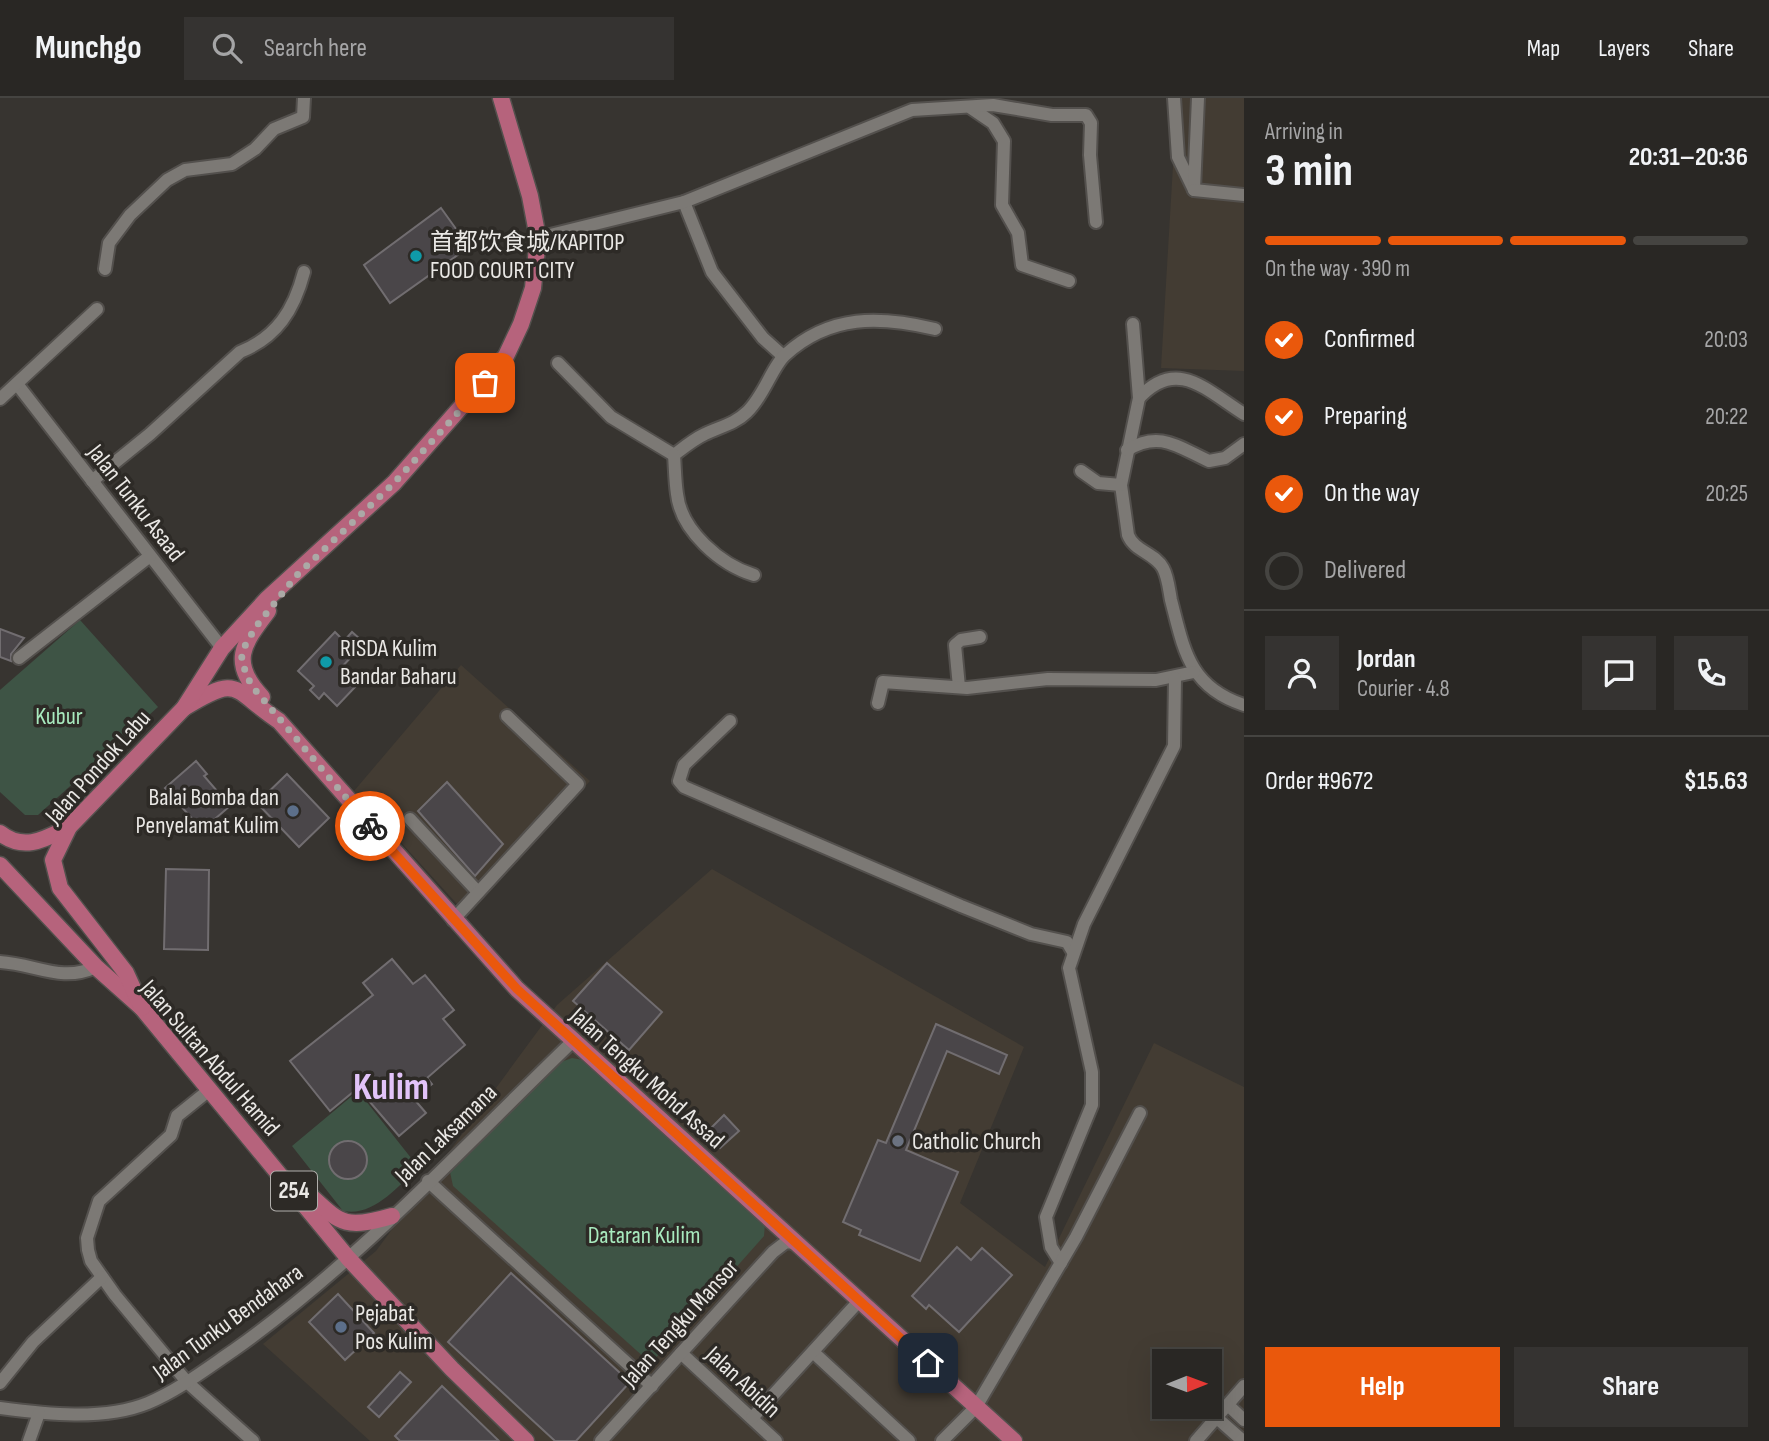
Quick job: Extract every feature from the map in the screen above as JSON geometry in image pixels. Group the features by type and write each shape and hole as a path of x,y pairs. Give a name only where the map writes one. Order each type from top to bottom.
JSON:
{"main road":[{"path":"296,576 394,483 496,370 516,337 533,288 538,238 530,196 501,98"},
{"name":"Jalan Pondok Labu","path":"142,1008 126,973 60,888 53,860 69,827 184,708 222,648 267,599 296,576"},
{"name":"Jalan Tengku Mohd Assad","path":"279,721 274,709 246,677 241,660 249,637 296,576"},
{"name":"Jalan Tengku Mohd Assad","path":"184,708 216,688 233,687 243,691 279,721 517,989 572,1042 1014,1441"},
{"path":"0,833 10,841 35,844 69,827"},
{"name":"Jalan Sultan Abdul Hamid","path":"0,865 96,967 142,1008 348,1258"},
{"path":"279,1172 343,1222 360,1224 392,1216"},
{"name":"254","path":"348,1258 452,1369 526,1441"}],"street":[{"path":"105,269 109,243 130,215 167,180 185,170 232,164 255,149 274,129 299,121 303,117 304,98"},
{"path":"1174,98 1178,157 1194,190"},
{"path":"1194,190 1198,98"},
{"path":"538,238 684,202 912,110 993,106 1052,115 1086,115 1091,123 1090,155 1096,222"},
{"path":"971,108 993,123 1004,141 1002,205 1017,233 1022,265 1069,281"},
{"path":"1194,190 1244,195"},
{"path":"684,202 712,272 754,328 783,356"},
{"path":"92,481 240,352 258,344 281,325 297,299 304,272"},
{"path":"0,399 97,309"},
{"path":"674,455 702,435 727,426 746,413 766,390 783,356 817,333 863,318 895,320 935,329"},
{"path":"1133,324 1139,398 1121,485 1131,542 1153,557 1163,568 1181,641 1194,672 1229,700 1244,705"},
{"path":"558,363 611,417 674,455"},
{"path":"1139,398 1159,381 1175,376 1199,386 1244,414"},
{"name":"Jalan Tunku Asaad","path":"17,384 222,648"},
{"path":"1127,450 1142,442 1163,440 1209,461 1216,461 1244,444"},
{"path":"674,455 677,496 687,522 713,554 738,570 754,575"},
{"path":"1081,471 1098,483 1121,485"},
{"path":"19,658 150,556"},
{"path":"959,687 955,645 961,640 980,637"},
{"path":"878,703 883,682 959,687 1048,679 1119,682 1175,678 1194,672"},
{"path":"1061,1263 1051,1247 1046,1217 1092,1105 1091,1072 1072,993 1069,968 1084,924 1174,746 1175,678"},
{"path":"453,920 578,784 507,716"},
{"path":"730,721 683,770 679,781 684,788 961,906 1031,934 1067,942 1074,949"},
{"path":"410,819 478,892"},
{"path":"0,962 20,963 61,975 78,976 96,967"},
{"name":"Jalan Laksamana","path":"348,1258 572,1042"},
{"path":"208,1091 177,1116 171,1135 99,1201 87,1238 91,1261 102,1277 187,1382 253,1441"},
{"path":"942,1441 976,1407 1061,1263 1140,1113"},
{"path":"428,1181 652,1385"},
{"name":"Jalan Tengku Mansor","path":"601,1441 773,1252 786,1242 794,1243"},
{"name":"Jalan Tunku Bendahara","path":"0,1408 38,1413 97,1412 136,1406 187,1382 263,1329 348,1258"},
{"path":"0,1383 33,1342 102,1277"},
{"path":"751,1418 859,1301"},
{"path":"813,1352 909,1441"},
{"name":"Jalan Abidin","path":"681,1353 776,1441"},
{"path":"1222,1412 1244,1386"},
{"path":"1228,1405 1244,1419"},
{"path":"29,1441 38,1413"},
{"path":"1196,1441 1216,1419"},
{"path":"1218,1419 1242,1441"}],"shaded area":[{"path":"1177,98 1244,98 1244,371 1161,368"},
{"path":"461,665 590,781 467,915 354,791"},
{"path":"712,869 1024,1047 960,1203 1045,1267 1154,1043 1244,1087 1244,1441 370,1441 263,1344 376,1251 557,1005"}],"green space":[{"name":"Kubur","path":"80,620 158,707 38,815 25,815 0,792 0,690"},
{"name":"Dataran Kulim","path":"572,1058 583,1060 765,1224 764,1236 653,1361 646,1359 453,1186 450,1172 453,1164 561,1062"},
{"path":"358,1091 419,1168 384,1199 354,1212 343,1211 292,1146"}],"building":[{"name":"首都饮食城/KAPITOP FOOD COURT CITY","path":"441,208 469,247 390,303 364,265"},
{"path":"0,629 24,638 11,654 11,661 0,657"},
{"name":"RISDA Kulim Bandar Baharu","path":"335,632 344,641 352,632 360,639 348,651 353,655 339,670 356,686 337,706 324,693 319,699 310,690 314,686 298,671"},
{"path":"196,761 207,774 204,776 230,806 202,830 165,788"},
{"name":"Balai Bomba dan Penyelamat Kulim","path":"287,774 329,818 299,847 257,803"},
{"path":"447,782 503,844 475,876 418,811"},
{"path":"166,869 209,870 208,950 164,949"},
{"path":"392,959 413,984 425,975 454,1010 443,1019 465,1045 427,1078 432,1084 414,1099 426,1113 399,1136 358,1088 330,1111 290,1061 373,995 363,983"},
{"path":"607,963 662,1012 629,1050 573,1001"},
{"name":"Catholic Church","path":"936,1024 1007,1055 999,1074 947,1051 906,1150 958,1172 920,1261 859,1235 861,1230 843,1222 878,1140 886,1143"},
{"path":"724,1115 739,1131 720,1148 706,1133"},
{"path":"348,1141 362,1146 367,1160 362,1174 348,1179 334,1174 329,1160 334,1146"},
{"path":"957,1247 971,1260 982,1248 1012,1275 959,1332 929,1305 926,1309 912,1296"},
{"path":"511,1273 630,1382 576,1441 555,1441 448,1342"},
{"name":"Pejabat Pos Kulim","path":"338,1294 374,1333 345,1360 309,1322"},
{"path":"400,1372 411,1382 379,1417 368,1407"},
{"path":"442,1386 499,1441 400,1441 395,1436"}],"way so far":[{"path":"370,826 251,685 242,669 242,655 249,637 296,576 351,520 394,483 485,383"}],"place":[{"name":"首都饮食城/KAPITOP FOOD COURT CITY","path":"416,256"},
{"name":"RISDA Kulim Bandar Baharu","path":"326,662"},
{"name":"Balai Bomba dan Penyelamat Kulim","path":"293,811"},
{"name":"Catholic Church","path":"898,1141"},
{"name":"Pejabat Pos Kulim","path":"341,1327"}],"district":[{"name":"Kulim","path":"391,1087"}],"route":[{"path":"370,826 517,989 572,1042 928,1363"}]}
